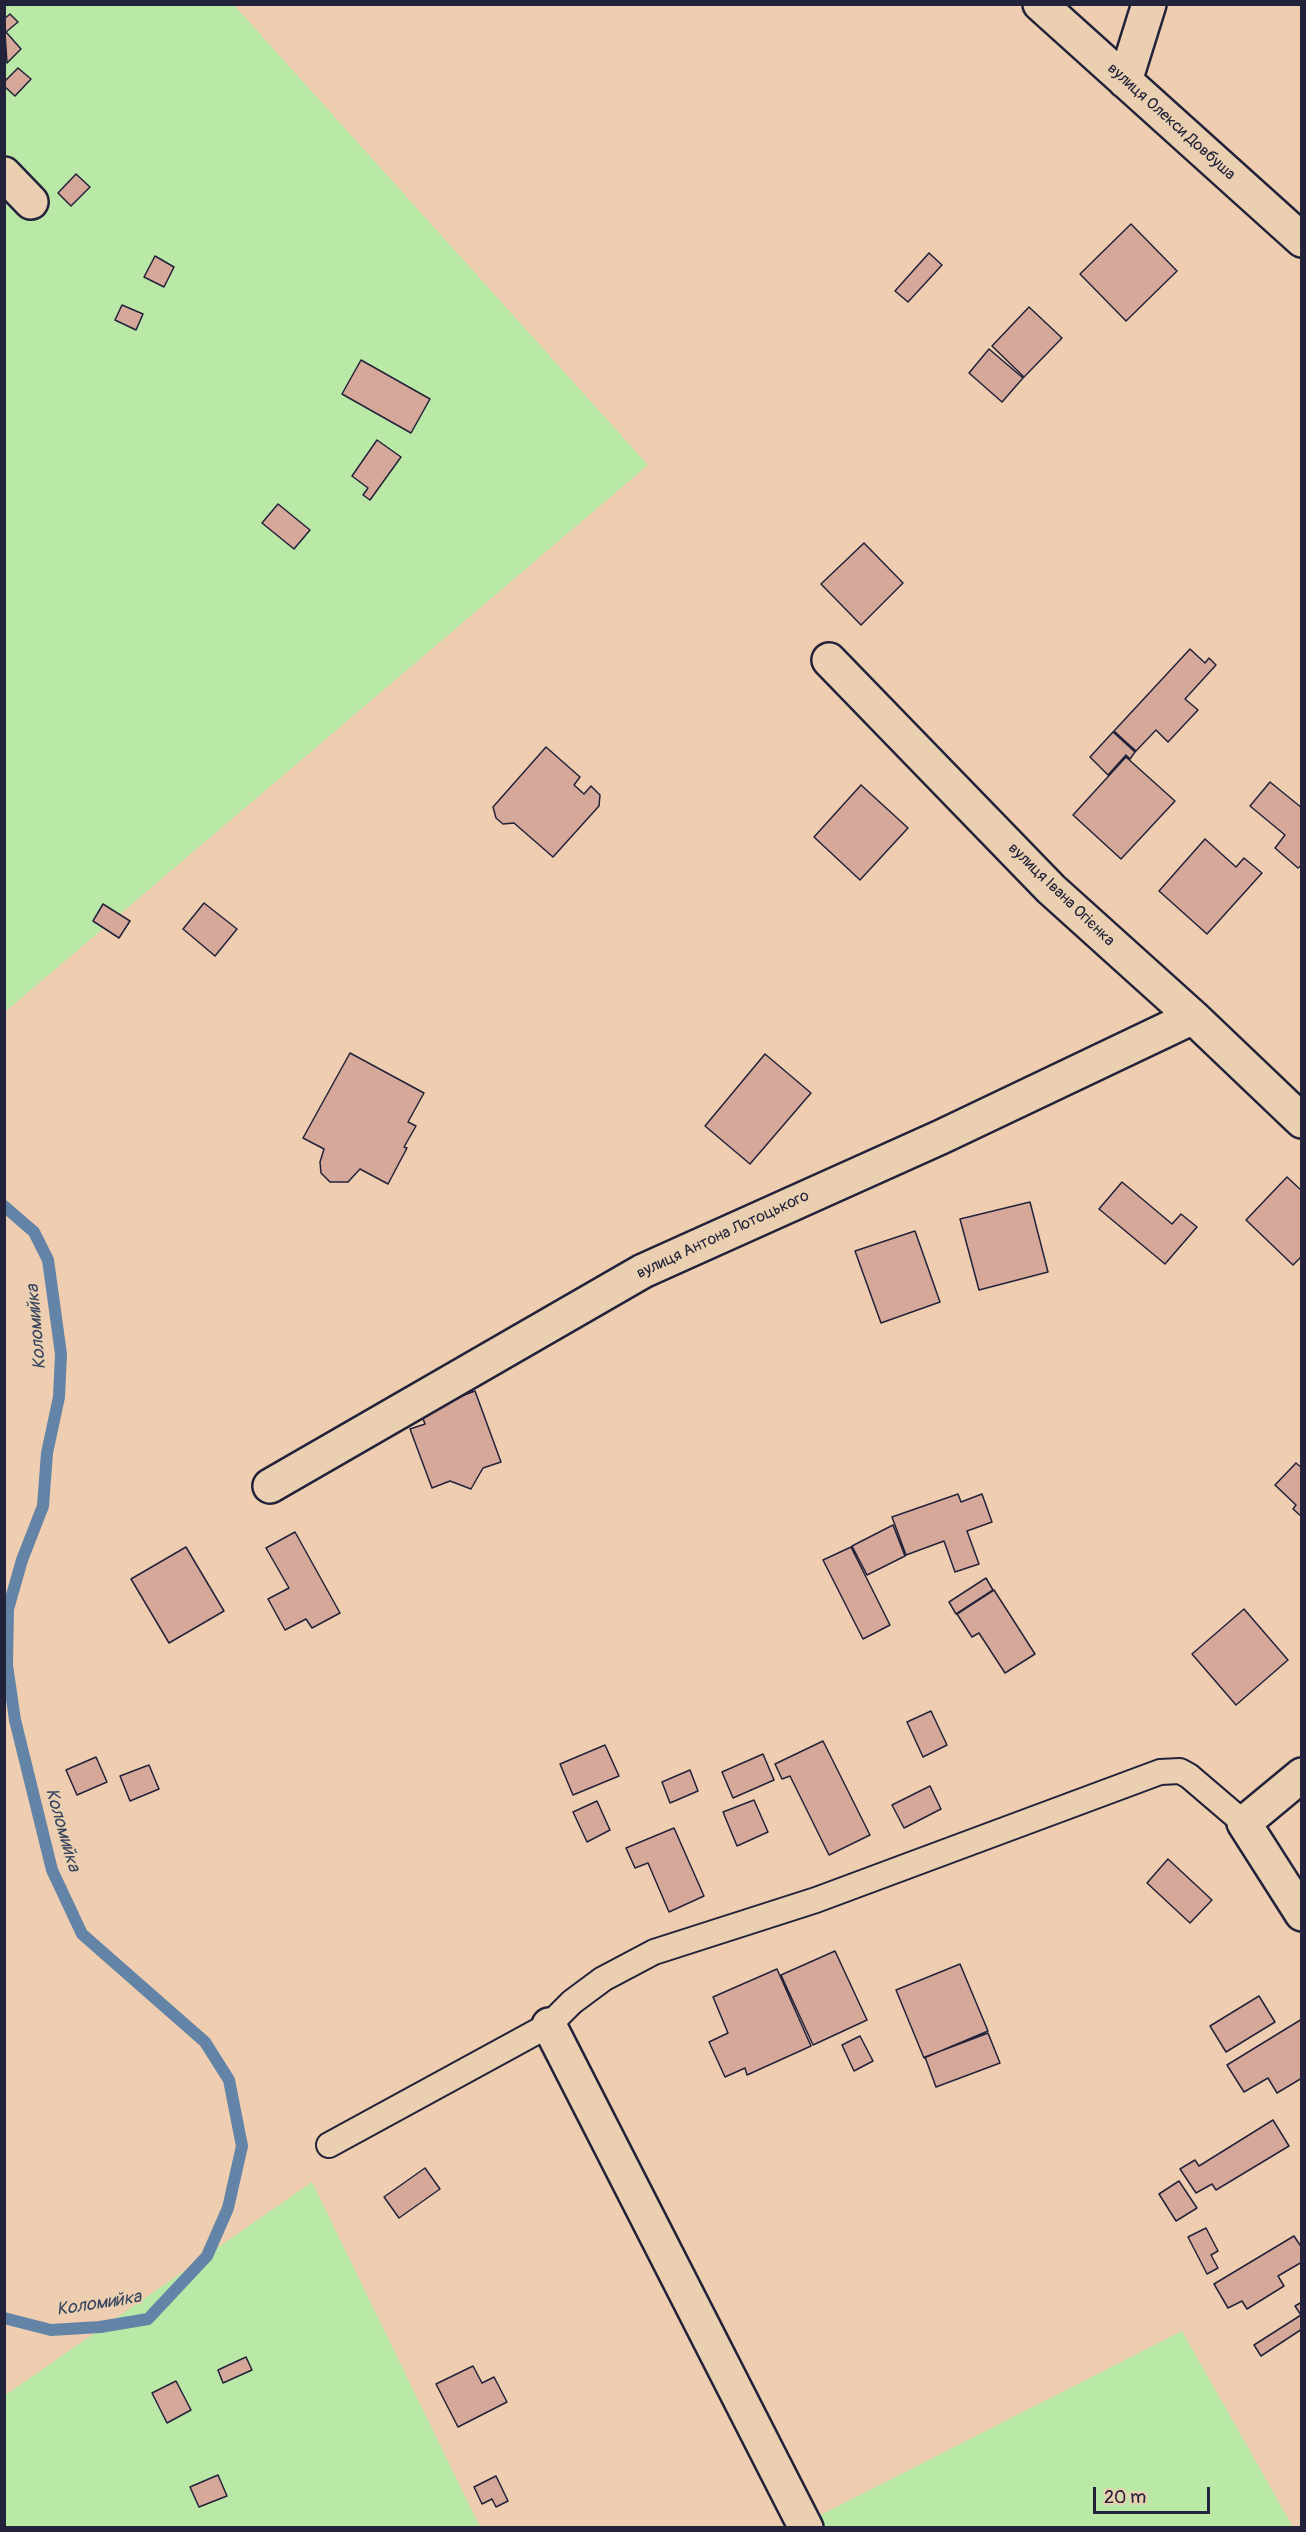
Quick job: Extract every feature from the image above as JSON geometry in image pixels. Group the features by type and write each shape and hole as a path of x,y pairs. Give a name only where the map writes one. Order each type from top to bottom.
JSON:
{"street":[{"name":"вулиця Олекси Довбуша","path":"1040,4 1302,240"},
{"path":"1125,81 1149,4"},
{"path":"4,174 32,202"},
{"name":"вулиця Івана Огієнка","path":"829,660 1050,889 1193,1017 1302,1121"},
{"name":"вулиця Антона Лотоцького","path":"270,1486 643,1270 941,1137 1193,1017"},
{"path":"1302,1775 1244,1823 1302,1914"},
{"path":"549,2025 806,2528"}],"lane":[{"path":"329,2145 549,2025 572,2002 603,1979 654,1952 816,1900 1160,1772 1180,1771 1189,1776 1244,1823"}],"green space":[{"path":"5,5 234,5 648,465 5,1012"},
{"path":"312,2182 480,2527 5,2527 4,2396"},
{"path":"1182,2331 1293,2527 795,2528"}],"building":[{"path":"10,14 18,22 6,32 21,49 7,63 4,19"},
{"path":"18,68 31,79 15,96 4,86 4,82"},
{"path":"76,174 90,187 71,206 58,193"},
{"path":"1131,224 1177,271 1126,321 1080,274"},
{"path":"929,253 942,265 908,302 895,291"},
{"path":"155,256 174,267 164,287 144,277"},
{"path":"122,305 143,314 136,330 115,320"},
{"path":"1029,307 1062,338 1024,377 992,346"},
{"path":"989,349 1023,378 1002,402 969,373"},
{"path":"361,360 430,399 411,433 342,394"},
{"path":"377,440 401,457 370,500 363,495 368,488 352,476"},
{"path":"278,504 310,530 294,549 262,523"},
{"path":"864,543 903,583 861,625 821,584"},
{"path":"1190,649 1205,663 1209,658 1216,665 1185,699 1198,710 1168,742 1156,730 1136,751 1114,731"},
{"path":"1113,732 1135,752 1130,759 1126,755 1108,775 1090,757"},
{"path":"546,747 580,777 574,785 584,794 591,786 600,795 599,806 553,857 514,823 503,824 496,818 493,807"},
{"path":"1126,757 1175,801 1121,859 1073,815"},
{"path":"1270,782 1302,808 1302,865 1298,868 1275,848 1285,835 1250,806"},
{"path":"861,785 908,828 860,880 814,837"},
{"path":"1205,839 1236,867 1244,858 1262,873 1207,934 1159,891"},
{"path":"204,903 237,929 215,956 183,929"},
{"path":"103,904 130,921 119,938 93,921"},
{"path":"350,1053 424,1093 408,1122 416,1126 388,1184 360,1169 348,1182 330,1182 321,1173 320,1162 324,1149 303,1138"},
{"path":"765,1054 811,1093 750,1164 705,1126"},
{"path":"1287,1177 1302,1191 1302,1256 1293,1265 1246,1220"},
{"path":"1122,1182 1172,1224 1181,1214 1197,1227 1165,1264 1099,1209"},
{"path":"1030,1202 1048,1272 979,1290 960,1219"},
{"path":"915,1231 940,1302 881,1323 855,1251"},
{"path":"475,1391 501,1462 483,1468 471,1489 450,1481 432,1488 410,1429 425,1424 420,1411"},
{"path":"1296,1463 1302,1468 1302,1517 1293,1509 1296,1505 1275,1485"},
{"path":"958,1494 961,1502 982,1494 992,1522 967,1531 979,1564 955,1572 944,1541 906,1555 892,1517"},
{"path":"893,1525 905,1556 867,1575 852,1546"},
{"path":"295,1532 340,1613 312,1628 306,1619 285,1630 268,1599 289,1588 266,1548"},
{"path":"186,1547 224,1611 169,1643 131,1579"},
{"path":"851,1547 890,1625 863,1639 823,1560"},
{"path":"986,1578 993,1590 956,1614 949,1602"},
{"path":"994,1590 1035,1654 1005,1673 979,1633 972,1637 957,1614"},
{"path":"1244,1609 1288,1660 1236,1705 1192,1654"},
{"path":"931,1711 947,1745 923,1757 907,1722"},
{"path":"823,1741 870,1835 829,1855 790,1776 782,1779 775,1764"},
{"path":"605,1745 619,1776 573,1795 560,1764"},
{"path":"763,1754 774,1780 733,1798 722,1772"},
{"path":"96,1757 107,1782 77,1795 66,1770"},
{"path":"149,1765 159,1789 130,1801 120,1776"},
{"path":"690,1770 698,1791 670,1803 662,1782"},
{"path":"930,1786 941,1809 904,1828 892,1805"},
{"path":"754,1800 768,1832 737,1846 723,1812"},
{"path":"597,1801 610,1830 587,1842 573,1812"},
{"path":"674,1828 704,1896 669,1912 648,1863 635,1868 626,1848"},
{"path":"1168,1859 1212,1900 1190,1923 1147,1883"},
{"path":"835,1951 867,2020 813,2045 781,1975"},
{"path":"960,1964 988,2031 924,2058 896,1990"},
{"path":"777,1969 811,2046 747,2075 745,2068 725,2077 709,2042 728,2033 713,1997"},
{"path":"1259,1996 1275,2022 1226,2052 1210,2026"},
{"path":"1302,2019 1302,2078 1277,2093 1268,2078 1244,2092 1227,2065"},
{"path":"988,2033 1000,2063 936,2087 925,2057"},
{"path":"860,2036 873,2061 854,2071 842,2045"},
{"path":"1273,2120 1289,2146 1216,2190 1212,2184 1196,2193 1180,2169 1195,2160 1199,2166"},
{"path":"425,2168 440,2189 399,2218 384,2197"},
{"path":"1179,2181 1197,2208 1176,2221 1159,2194"},
{"path":"1206,2228 1218,2251 1211,2255 1218,2268 1207,2274 1188,2237"},
{"path":"1294,2236 1302,2248 1302,2262 1278,2276 1284,2286 1247,2309 1242,2301 1228,2308 1214,2284"},
{"path":"1302,2302 1302,2329 1261,2356 1254,2345 1301,2315 1295,2306"},
{"path":"246,2357 252,2370 223,2383 218,2370"},
{"path":"473,2366 482,2383 494,2377 507,2402 458,2427 436,2384"},
{"path":"176,2381 191,2410 167,2423 152,2393"},
{"path":"218,2475 227,2496 199,2507 190,2487"},
{"path":"496,2476 508,2501 496,2507 492,2499 482,2504 474,2487"}],"waterway":[{"name":"Коломийка","path":"4,1206 34,1232 48,1260 61,1354 59,1397 47,1453 43,1506 22,1560 8,1609 7,1665 15,1720 52,1870 82,1934 205,2042 229,2080 242,2146 228,2208 207,2256 148,2319 100,2327 51,2330 4,2318"}]}
